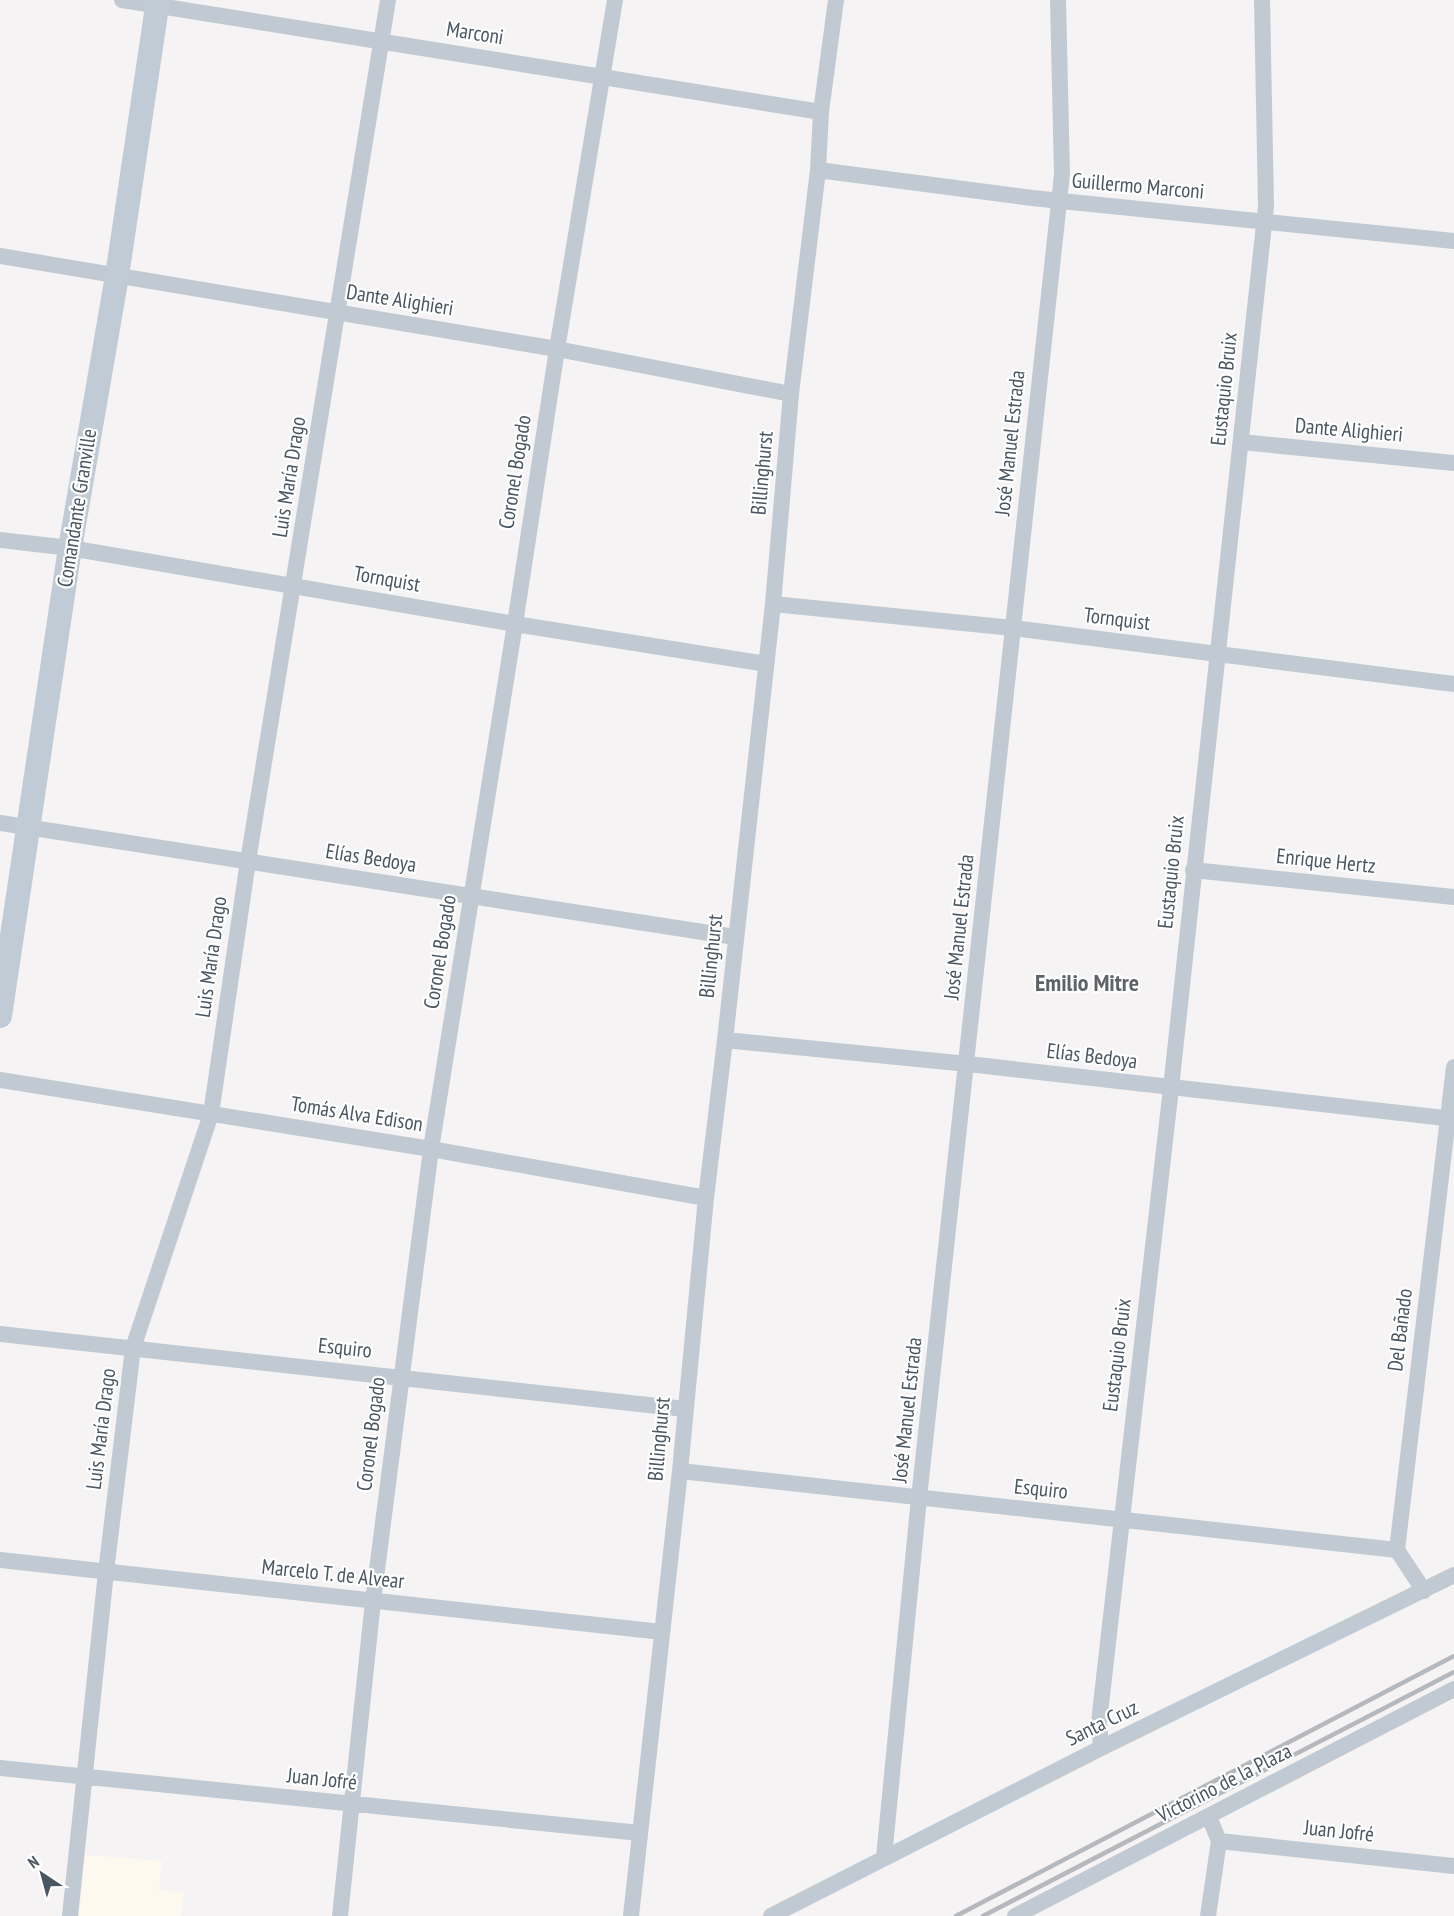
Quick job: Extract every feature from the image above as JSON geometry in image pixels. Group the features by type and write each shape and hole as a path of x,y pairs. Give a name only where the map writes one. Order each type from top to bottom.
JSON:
{"street":[{"name":"Marconi","path":"122,0 158,3 821,112"},
{"name":"Luis María Drago","path":"70,1916 106,1572 133,1348 211,1113 248,861 388,0"},
{"name":"Coronel Bogado","path":"340,1916 373,1601 431,1149 516,624 557,349 615,0"},
{"name":"Billinghurst","path":"631,1916 680,1470 706,1198 773,604 791,394 818,170 821,112 836,0"},
{"name":"José Manuel Estrada","path":"884,1857 920,1498 1062,174 1059,0"},
{"name":"Eustaquio Bruix","path":"1101,1748 1099,1722 1171,1088 1266,206 1262,0"},
{"name":"Comandante Granville","path":"0,1016 70,548 117,276 158,3"},
{"name":"Guillermo Marconi","path":"818,170 1058,201 1454,241"},
{"name":"Dante Alighieri","path":"0,256 557,349 791,394"},
{"name":"Dante Alighieri","path":"1241,442 1454,463"},
{"name":"Tornquist","path":"0,540 70,548 766,664"},
{"name":"Tornquist","path":"773,604 1013,628 1454,684"},
{"name":"Elías Bedoya","path":"0,823 735,937"},
{"name":"Enrique Hertz","path":"1194,870 1454,897"},
{"name":"Elías Bedoya","path":"725,1040 968,1064 1451,1119"},
{"name":"Del Bañado","path":"1397,1550 1451,1119 1454,1067"},
{"name":"Tomás Alva Edison","path":"0,1080 431,1149 706,1198"},
{"name":"Esquiro","path":"0,1334 685,1409"},
{"name":"Esquiro","path":"680,1470 1397,1550"},
{"path":"1397,1550 1424,1591"},
{"name":"Marcelo T. de Alvear","path":"0,1560 662,1632"},
{"name":"Santa Cruz","path":"771,1916 1101,1748 1454,1575"},
{"name":"Victorino de la Plaza","path":"1015,1916 1454,1689"},
{"name":"Juan Jofré","path":"0,1768 640,1833"},
{"path":"1208,1916 1219,1841 1209,1817"},
{"name":"Juan Jofré","path":"1219,1841 1454,1866"}],"shaded area":[{"path":"85,1855 162,1861 159,1890 184,1893 181,1916 79,1916"}],"railway":[{"path":"956,1916 1454,1656"},
{"path":"983,1916 1454,1672"}],"district":[{"name":"Emilio Mitre","path":"1087,983"}]}
